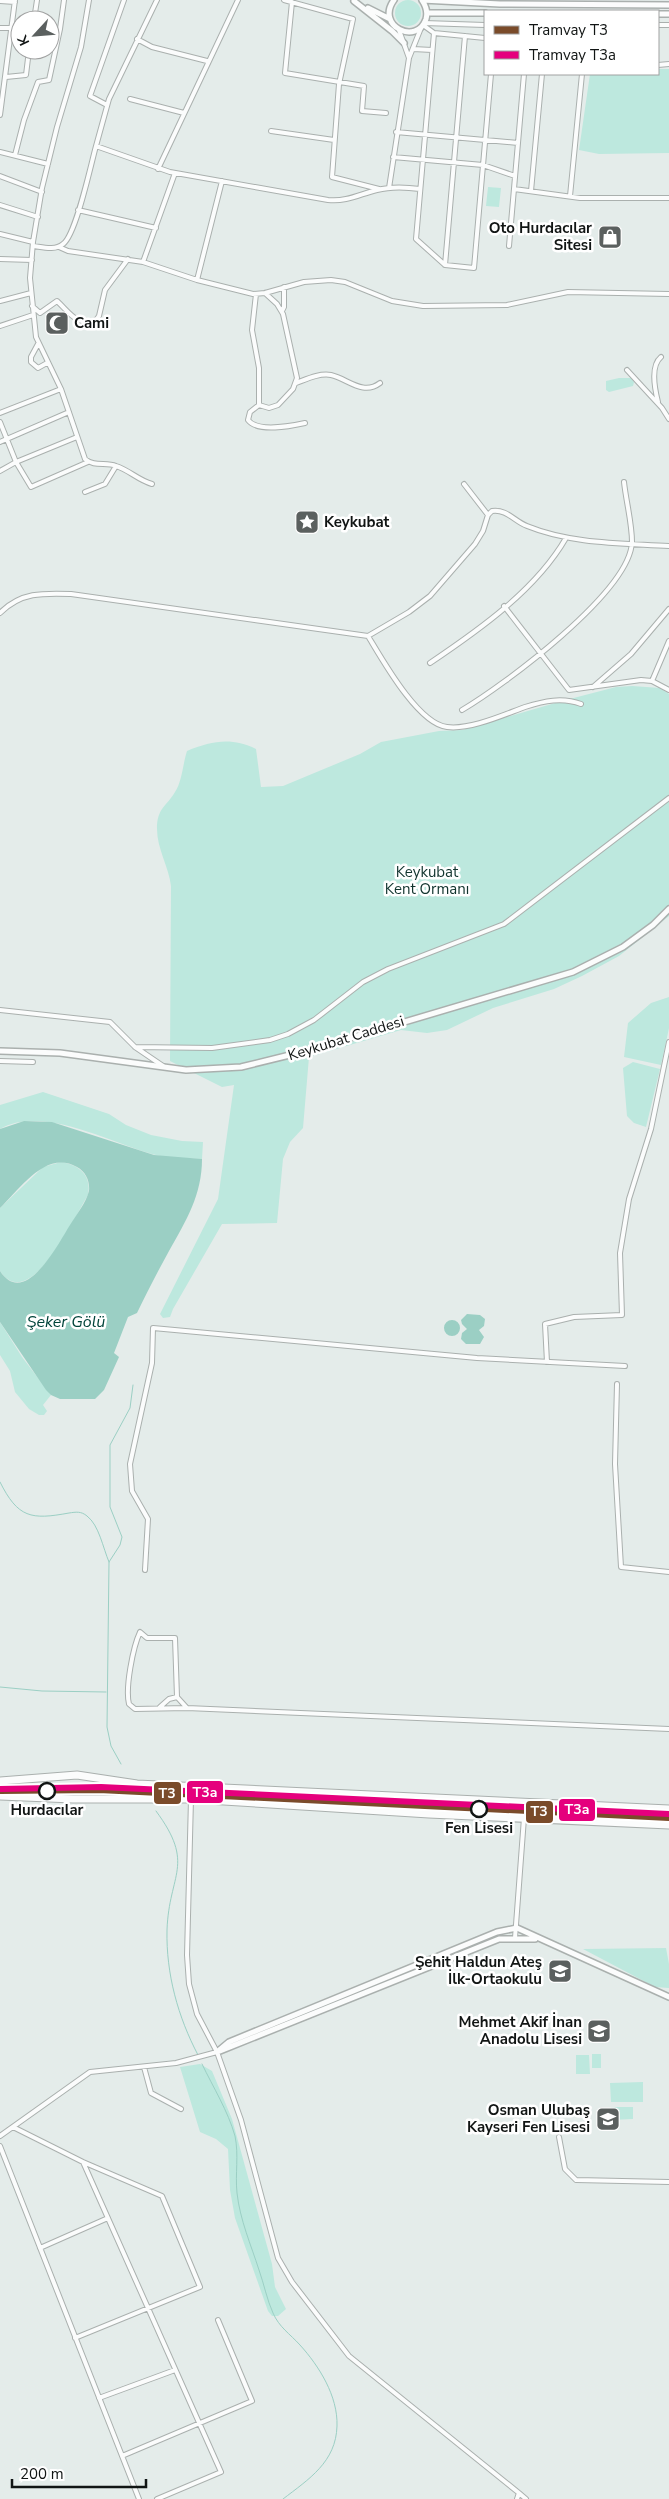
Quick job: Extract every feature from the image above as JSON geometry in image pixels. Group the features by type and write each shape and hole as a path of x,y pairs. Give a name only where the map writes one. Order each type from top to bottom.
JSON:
{"highway":[{"path":"0,1782 89,1776 137,1784 669,1809"},
{"path":"0,1796 73,1800 191,1800 669,1825"}],"street":[{"path":"15,155 24,120 38,82 49,80 64,0"},
{"path":"88,462 77,437 61,388 38,344 30,293 33,244 42,192 57,127 80,47 89,0"},
{"path":"107,104 90,96 124,0"},
{"path":"58,247 67,240 78,210 107,104 157,0"},
{"path":"158,169 207,61 238,0"},
{"path":"284,0 354,19 338,84 332,177 380,189"},
{"path":"353,0 390,19 399,30 409,58"},
{"path":"353,0 378,19 404,43"},
{"path":"390,19 389,9 394,0"},
{"path":"389,188 396,132 409,58 427,13 422,0 639,2 669,5"},
{"path":"0,1 15,1"},
{"path":"292,2 285,74 338,84 364,86 362,111 386,113"},
{"path":"427,13 484,13"},
{"path":"399,30 409,32 423,25 484,25"},
{"path":"423,25 434,33 484,38"},
{"path":"434,33 416,239 444,265 474,268 491,75"},
{"path":"444,265 464,36"},
{"path":"137,39 152,47 207,61"},
{"path":"0,115 2,90 6,77 10,45"},
{"path":"413,49 432,50"},
{"path":"6,77 26,75 28,60"},
{"path":"0,69 7,70"},
{"path":"509,246 524,75"},
{"path":"531,192 542,75"},
{"path":"570,196 582,75"},
{"path":"130,99 184,113"},
{"path":"271,131 334,140"},
{"path":"396,132 518,143"},
{"path":"96,146 158,169 175,173 333,200 350,199 380,189 420,189"},
{"path":"0,152 48,164"},
{"path":"393,157 483,165 515,176"},
{"path":"143,262 175,173"},
{"path":"0,176 42,192"},
{"path":"196,280 222,181"},
{"path":"514,189 570,196 669,198"},
{"path":"0,205 38,217"},
{"path":"78,210 156,228"},
{"path":"0,234 33,244 58,247 68,251 143,262 196,280 256,294 311,281 340,281 392,301 423,306 507,305 568,292 669,294"},
{"path":"0,259 32,260"},
{"path":"32,306 40,313 58,301 75,320 80,322 96,320 99,316 105,290 128,259"},
{"path":"282,311 284,307 284,287"},
{"path":"0,301 30,293"},
{"path":"265,293 282,311 294,356 297,375 296,384"},
{"path":"256,294 252,330 259,368 259,405 248,417 250,423 255,426 305,423"},
{"path":"0,326 32,315"},
{"path":"38,344 31,357 31,362 38,368 47,362"},
{"path":"659,405 655,389 655,370 656,361 661,357"},
{"path":"627,370 659,405 669,419"},
{"path":"259,405 269,408 278,405 296,384 324,375 333,376 362,387 372,387 380,383"},
{"path":"0,413 61,388"},
{"path":"0,442 69,412"},
{"path":"0,422 5,439 31,487 88,462 116,466 152,484"},
{"path":"0,471 16,462 77,437"},
{"path":"85,492 105,484 116,466"},
{"path":"462,710 502,684 541,652 593,607 619,575 632,544 624,482"},
{"path":"464,484 488,515"},
{"path":"0,613 20,598 42,592 71,594 368,636 409,612 430,596 478,541 488,515 492,511 502,511 526,526 566,538 669,546"},
{"path":"430,663 468,637 539,576 566,538"},
{"path":"504,606 568,689 572,691 630,681 652,681 669,690"},
{"path":"591,688 631,654 669,609"},
{"path":"368,636 406,695 428,716 443,726 452,727 482,721 549,701 566,700 581,704"},
{"path":"652,681 669,641"},
{"path":"134,1048 212,1048 270,1040 288,1034 314,1020 358,986 388,968 504,924 669,798"},
{"name":"Keykubat Caddesi","path":"0,1051 60,1053 166,1067 209,1070 256,1064 573,972 601,959 633,940 669,909"},
{"path":"0,1010 110,1022 134,1048 166,1067"},
{"path":"547,1362 545,1324 574,1317 622,1315 620,1253 629,1199 651,1129 669,1042"},
{"path":"0,1061 33,1062"},
{"path":"146,1570 147,1517 132,1492 130,1464 152,1363 153,1328 547,1362 625,1366"},
{"path":"617,1384 616,1464 620,1567 669,1572"},
{"path":"187,1708 177,1697 175,1638 148,1638 140,1632 133,1652 129,1702 135,1709 160,1707 669,1728"},
{"path":"160,1707 177,1697"},
{"path":"191,1800 188,1974 197,2014 217,2052 240,2120 275,2250 292,2282 349,2356 526,2499"},
{"path":"515,1938 524,1818"},
{"path":"217,2052 239,2038 497,1932 517,1928 669,1997"},
{"path":"0,2136 90,2072 176,2063 217,2052 499,1939 538,1939"},
{"path":"144,2067 152,2093 181,2109"},
{"path":"13,2127 83,2162 162,2196 200,2287 147,2307 75,2338"},
{"path":"559,2137 565,2169 576,2180 669,2182"},
{"path":"0,2146 139,2499"},
{"path":"83,2162 221,2472 158,2499"},
{"path":"40,2248 108,2218"},
{"path":"122,2456 252,2401 218,2320"},
{"path":"99,2398 175,2370"},
{"path":"516,2499 519,2493"}],"green space":[{"path":"408,0 417,4 421,13 417,22 408,26 399,22 395,13 399,4"},
{"path":"659,69 669,69 669,153 599,154 579,150 590,75 659,75"},
{"path":"488,187 501,188 499,207 486,206"},
{"path":"631,378 634,382 633,386 609,392 606,390 606,381"},
{"name":"Keykubat Kent Ormanı","path":"616,687 660,688 669,694 669,916 619,956 554,989 493,1008 447,1030 427,1033 401,1030 309,1057 303,1128 290,1142 283,1159 277,1223 222,1224 170,1317 163,1318 160,1314 218,1199 234,1085 222,1087 170,1061 171,886 159,844 157,822 160,812 175,792 179,783 187,751 222,742 247,745 256,749 261,787 283,786 360,754 381,742 439,731 462,730"},
{"path":"669,997 669,1028 661,1065 624,1057 628,1023 651,1003"},
{"path":"633,1062 660,1069 646,1127 634,1123 627,1116 623,1068"},
{"path":"43,1092 109,1114 126,1125 151,1135 182,1141 203,1142 202,1159 158,1156 96,1134 55,1123 35,1121 17,1123 0,1129 0,1105"},
{"path":"61,1162 79,1168 83,1172 88,1182 88,1195 62,1240 38,1272 25,1281 12,1281 0,1271 0,1208 43,1167"},
{"path":"0,1322 22,1357 51,1395 43,1405 47,1411 44,1415 39,1415 29,1409 15,1392 10,1371 0,1355"},
{"path":"666,1948 669,1964 669,1988 655,1987 583,1949"},
{"path":"592,2054 601,2054 601,2068 592,2068"},
{"path":"576,2055 589,2055 590,2074 576,2074"},
{"path":"200,2064 212,2071 232,2119 272,2264 275,2287 286,2309 278,2316 272,2316 268,2311 235,2218 230,2190 228,2149 216,2139 200,2132 180,2067"},
{"path":"643,2082 643,2102 611,2102 610,2083"},
{"path":"611,2107 633,2107 633,2119 611,2120"}],"water":[{"name":"Şeker Gölü","path":"24,1121 52,1122 154,1155 202,1159 199,1184 192,1207 137,1313 128,1317 114,1353 119,1357 104,1390 95,1399 60,1399 51,1395 0,1322 0,1271 10,1281 20,1283 30,1278 40,1269 58,1246 81,1209 89,1191 87,1177 83,1171 66,1163 55,1163 44,1167 34,1174 0,1208 0,1129"},
{"path":"467,1314 480,1315 485,1319 484,1326 479,1330 484,1337 480,1344 466,1344 461,1339 462,1333 467,1329 461,1320"},
{"path":"452,1320 460,1328 452,1336 444,1328"}],"waterway":[{"path":"121,1764 111,1746 107,1727 109,1562 120,1545 122,1537 110,1507 110,1445 130,1408 133,1385"},
{"path":"0,1482 13,1503 27,1514 45,1516 74,1512 83,1513 95,1525 109,1562"},
{"path":"0,1687 42,1691 106,1692"},
{"path":"156,1811 168,1829 175,1844 178,1857 169,1911 167,1946 171,1979 179,2010 198,2055"},
{"path":"202,2064 224,2108 235,2136 238,2203 271,2308 278,2322 307,2353 320,2372 331,2393 334,2404 337,2426 332,2450 311,2477 283,2499"}],"tram line":[{"name":"T3a","path":"0,1789 101,1787 669,1814"},
{"name":"T3","path":"0,1791 99,1790 669,1818"}],"place":[{"name":"Oto Hurdacılar Sitesi","path":"610,237"},
{"name":"Cami","path":"57,323"},
{"name":"Keykubat","path":"307,522"},
{"name":"Hurdacılar","path":"47,1791"},
{"name":"Fen Lisesi","path":"479,1809"},
{"name":"Şehit Haldun Ateş İlk-Ortaokulu","path":"560,1971"},
{"name":"Mehmet Akif İnan Anadolu Lisesi","path":"599,2031"},
{"name":"Osman Ulubaş Kayseri Fen Lisesi","path":"608,2119"}]}
